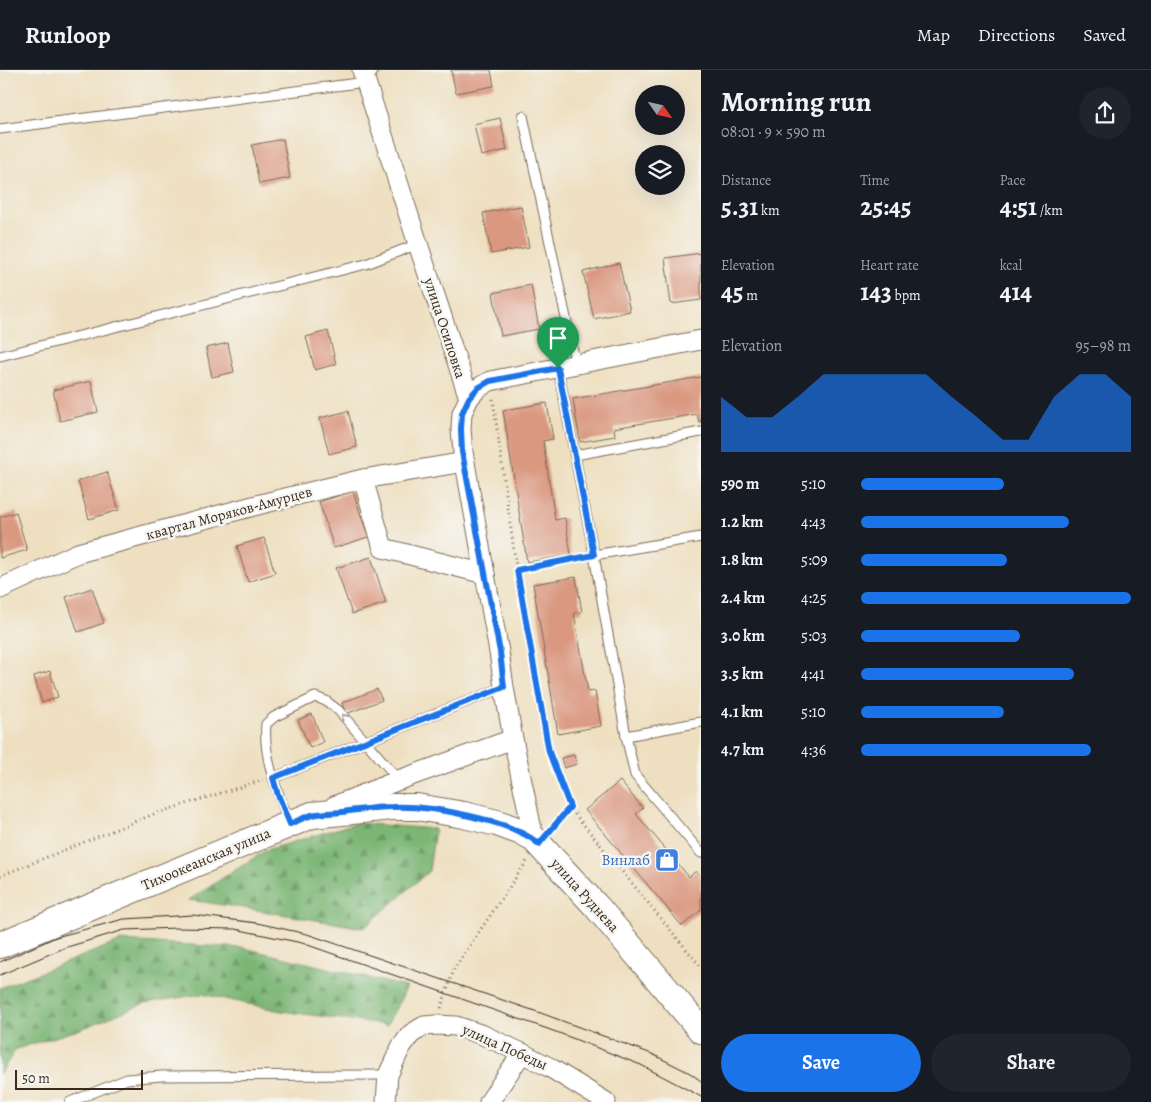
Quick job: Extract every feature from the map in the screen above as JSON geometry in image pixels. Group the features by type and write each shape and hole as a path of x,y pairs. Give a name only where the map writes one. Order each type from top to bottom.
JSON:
{"main road":[{"name":"Тихоокеанская улица","path":"0,944 301,820 392,807 417,807 497,823 519,831 537,841"},
{"name":"улица Руднева","path":"537,841 597,907 701,1030"}],"street":[{"name":"улица Осиповка","path":"367,74 418,244 469,398 462,413 462,452 500,652 513,739"},
{"path":"469,398 478,388 490,381 701,340"},
{"name":"квартал Моряков-Амурцев","path":"0,589 78,553 363,479 465,462"},
{"path":"363,479 383,548 485,574"},
{"path":"301,820 399,780 513,739 537,841"},
{"name":"улица Победы","path":"386,1102 388,1075 401,1047 411,1034 424,1026 436,1025 456,1026 483,1035 549,1067 606,1102"},
{"path":"489,1102 522,1053"}],"lane":[{"path":"0,130 367,74"},
{"path":"523,116 576,365"},
{"path":"0,356 366,264 418,244"},
{"path":"558,368 626,736 635,775 701,853"},
{"path":"575,455 701,432"},
{"path":"594,555 701,537"},
{"path":"273,778 504,687"},
{"path":"301,820 278,795 265,738 266,724 274,717 315,697 338,710 399,780"},
{"path":"626,736 699,724"},
{"path":"70,1102 127,1079 161,1076 388,1075"}],"path":[{"path":"490,381 517,570 549,752 570,807 701,967"},
{"path":"517,570 594,555"},
{"path":"0,876 154,814 273,778"},
{"path":"436,1025 454,969 537,841 570,807"}],"green space":[{"path":"356,823 435,829 429,871 364,928 189,900 266,850"},
{"path":"121,941 244,948 407,987 387,1025 281,1011 202,994 145,1003 81,1029 16,1049 0,1074 0,988"}],"building":[{"path":"451,70 491,70 494,86 456,93"},
{"path":"500,118 507,150 481,156 474,124"},
{"path":"283,139 290,178 259,184 252,145"},
{"path":"521,206 529,247 491,254 483,213"},
{"path":"701,253 701,300 671,304 665,258"},
{"path":"619,263 630,311 594,319 583,272"},
{"path":"531,285 539,329 501,336 493,293"},
{"path":"328,331 336,364 315,370 306,337"},
{"path":"228,343 234,372 212,377 206,348"},
{"path":"701,377 701,422 699,422 697,414 614,428 615,436 580,442 573,399"},
{"path":"91,381 98,412 60,421 53,390"},
{"path":"547,403 553,439 543,441 555,520 565,518 571,555 527,562 503,410"},
{"path":"348,411 357,447 329,454 320,418"},
{"path":"107,472 119,510 89,519 78,481"},
{"path":"353,491 368,537 334,548 319,502"},
{"path":"16,512 27,550 0,558 0,517"},
{"path":"264,538 275,573 248,582 237,546"},
{"path":"371,557 386,603 352,614 336,568"},
{"path":"576,577 582,612 574,613 588,692 595,691 601,726 558,734 533,584"},
{"path":"92,588 104,623 78,632 66,597"},
{"path":"50,671 58,697 42,703 34,676"},
{"path":"377,689 382,700 346,714 342,703"},
{"path":"312,714 323,742 310,748 298,720"},
{"path":"574,755 577,764 564,768 561,758"},
{"path":"620,781 643,808 636,814 689,877 696,871 701,877 701,910 682,926 585,810"}],"tram line":[{"path":"0,962 56,937 124,919 193,915 257,923 307,934 538,1012 652,1054 690,1073 701,1081"},
{"path":"0,975 64,948 124,930 177,928 235,929 302,943 559,1033 641,1065 701,1097"}],"place":[{"name":"Винлаб","path":"667,860"}],"route":[{"path":"558,368 594,555 517,570 549,752 570,807 539,844 519,831 497,823 417,807 392,807 312,815 290,824 273,778 504,687 500,652 462,452 462,413 469,398 478,388 490,381 558,368"}]}
